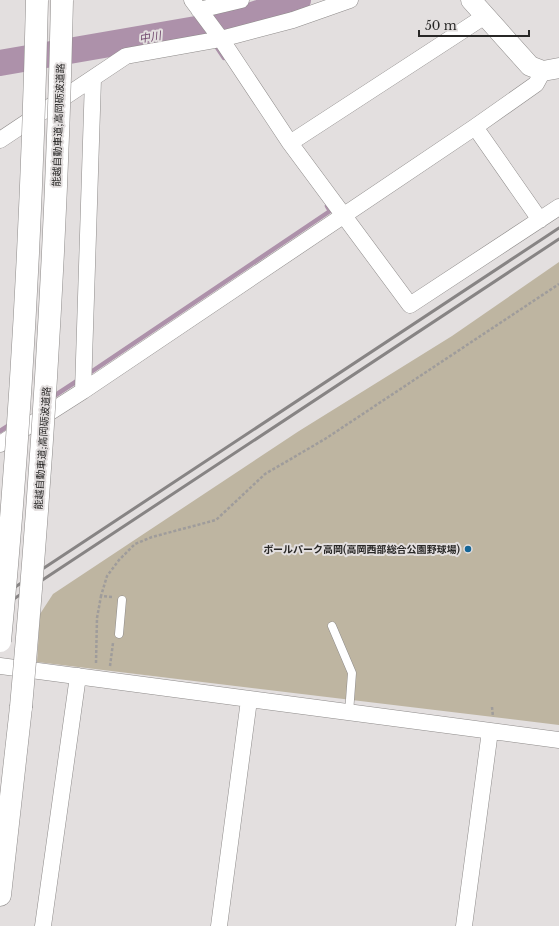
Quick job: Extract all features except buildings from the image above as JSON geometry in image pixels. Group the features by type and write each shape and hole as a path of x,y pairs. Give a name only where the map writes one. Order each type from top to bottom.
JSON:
{"highway":[{"path":"0,641 9,548 28,253 36,0"},
{"name":"能越自動車道;高岡砺波道路","path":"0,895 21,707 35,556 46,392 60,98 62,0"}],"street":[{"path":"241,0 198,8 290,143 410,305 559,207"},
{"path":"0,140 126,56 220,39 293,20 350,0"},
{"path":"471,0 530,66 551,70"},
{"path":"290,143 485,16"},
{"path":"0,444 83,385 343,216 475,127 536,84 551,70"},
{"path":"83,385 92,79"},
{"path":"475,127 540,220"},
{"path":"0,666 349,713 488,725 559,740"},
{"path":"43,926 78,676"},
{"path":"219,926 249,700"},
{"path":"464,926 488,725"}],"lane":[{"path":"119,634 122,600"},
{"path":"332,626 352,673 349,713"}],"path":[{"path":"117,667 96,664 98,618 101,596 107,576 119,560 135,544 152,537 216,520 266,474 325,439 559,284"},
{"path":"101,596 118,598 122,600"},
{"path":"110,666 113,642 119,634"},
{"path":"488,725 494,720 492,708"}],"shaded area":[{"path":"559,262 559,725 37,662 40,614 53,594 299,431 452,336"}],"waterway":[{"name":"中川","path":"0,63 225,24 298,0"},
{"path":"214,43 224,58"},
{"path":"88,374 330,211 327,206"},
{"path":"51,398 80,379"},
{"path":"0,431 11,424"}],"railway":[{"path":"0,597 559,228"},
{"path":"0,608 559,239"}],"place":[{"name":"ボールパーク高岡(高岡西部総合公園野球場)","path":"468,549"}]}
